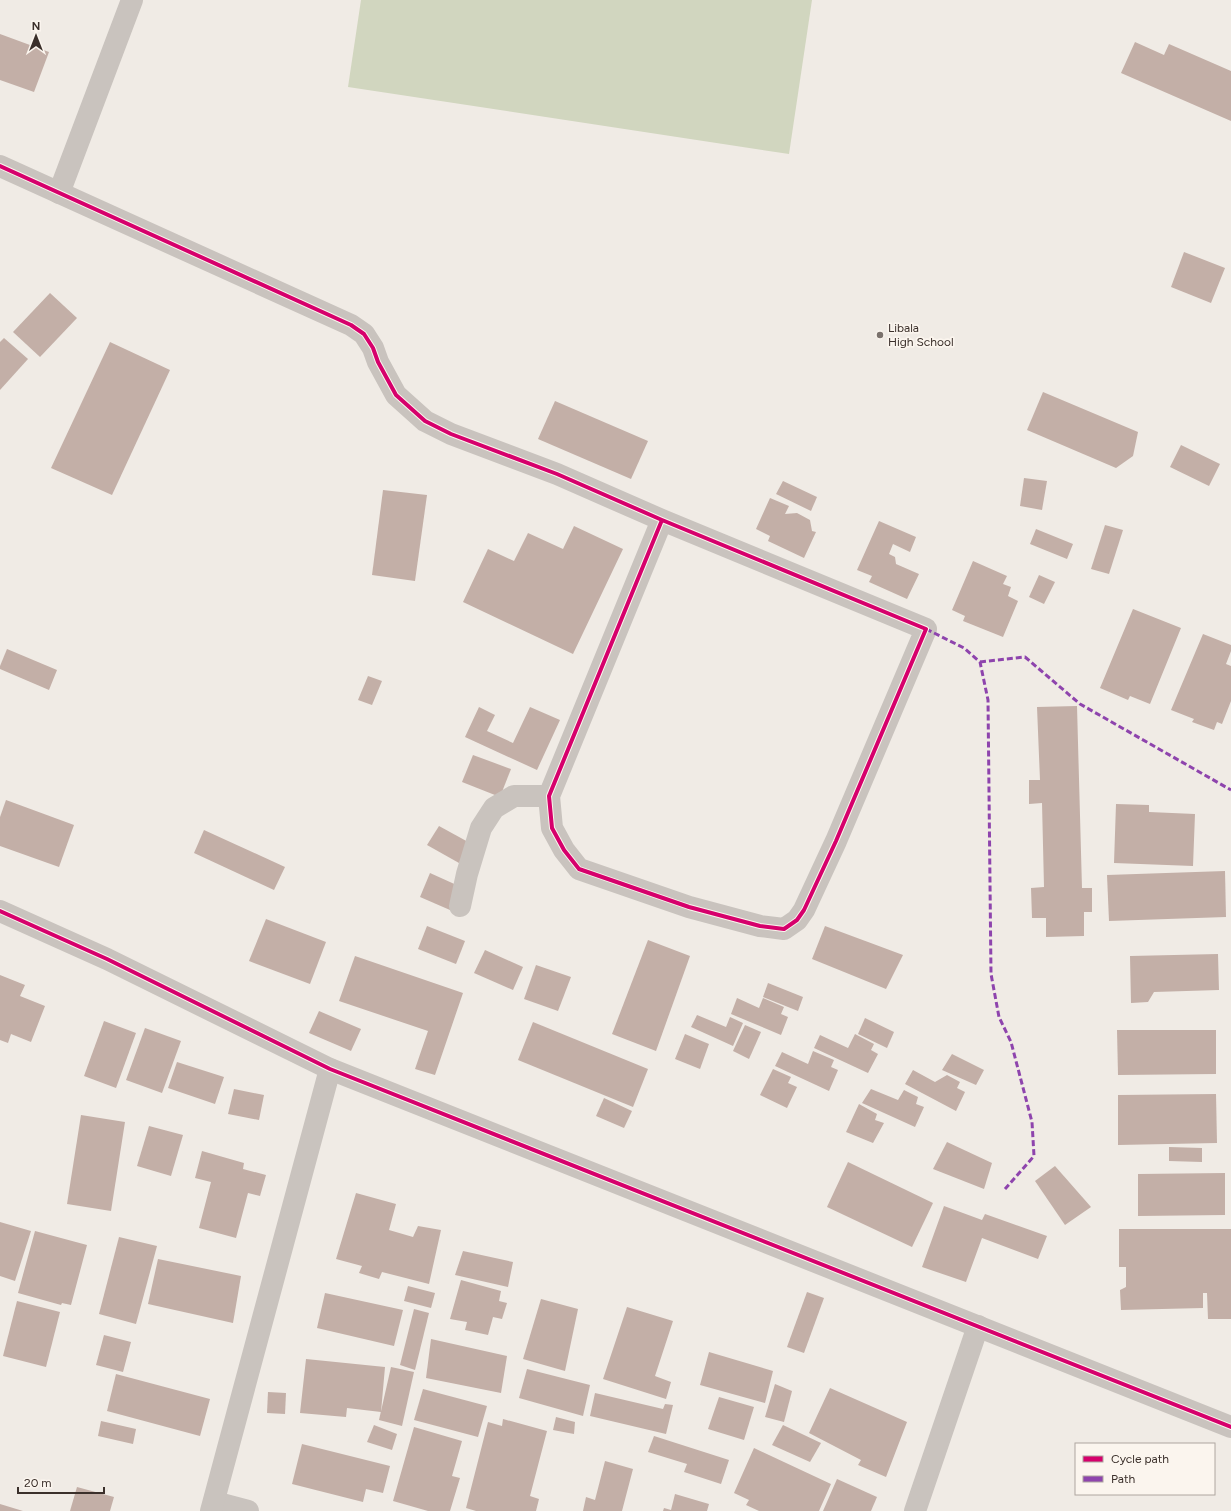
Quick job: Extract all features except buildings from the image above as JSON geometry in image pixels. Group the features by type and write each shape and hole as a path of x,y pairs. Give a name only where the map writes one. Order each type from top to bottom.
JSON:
{"street":[{"path":"59,193 132,0"},
{"path":"0,166 350,325 364,334 373,348 378,362 396,395 425,421 451,434 557,474 662,520 926,629 836,841 804,910 797,920 784,929 760,926 689,907 579,869 564,850 552,828 549,796 662,520"},
{"path":"460,906 466,874 481,828 494,808 514,796 549,796"},
{"path":"0,911 107,958 330,1069 1231,1427"},
{"path":"248,1511 212,1506 330,1069"},
{"path":"915,1511 978,1326"}],"green space":[{"path":"361,0 812,0 789,154 348,87"}],"marked path":[{"path":"926,629 964,648 980,662 988,700 991,974 999,1017 1011,1042 1032,1122 1034,1156 1005,1189"},
{"path":"980,662 1025,657 1080,704 1231,790"}],"cycle path":[{"path":"0,166 351,325 364,334 373,348 378,362 396,395 425,421 451,434 557,474 662,520 926,629 836,841 804,910 797,920 784,929 760,926 689,907 579,869 564,850 552,828 549,796 662,520"},
{"path":"0,911 107,959 330,1069 1231,1427"}],"place":[{"name":"Libala High School","path":"880,335"}]}
